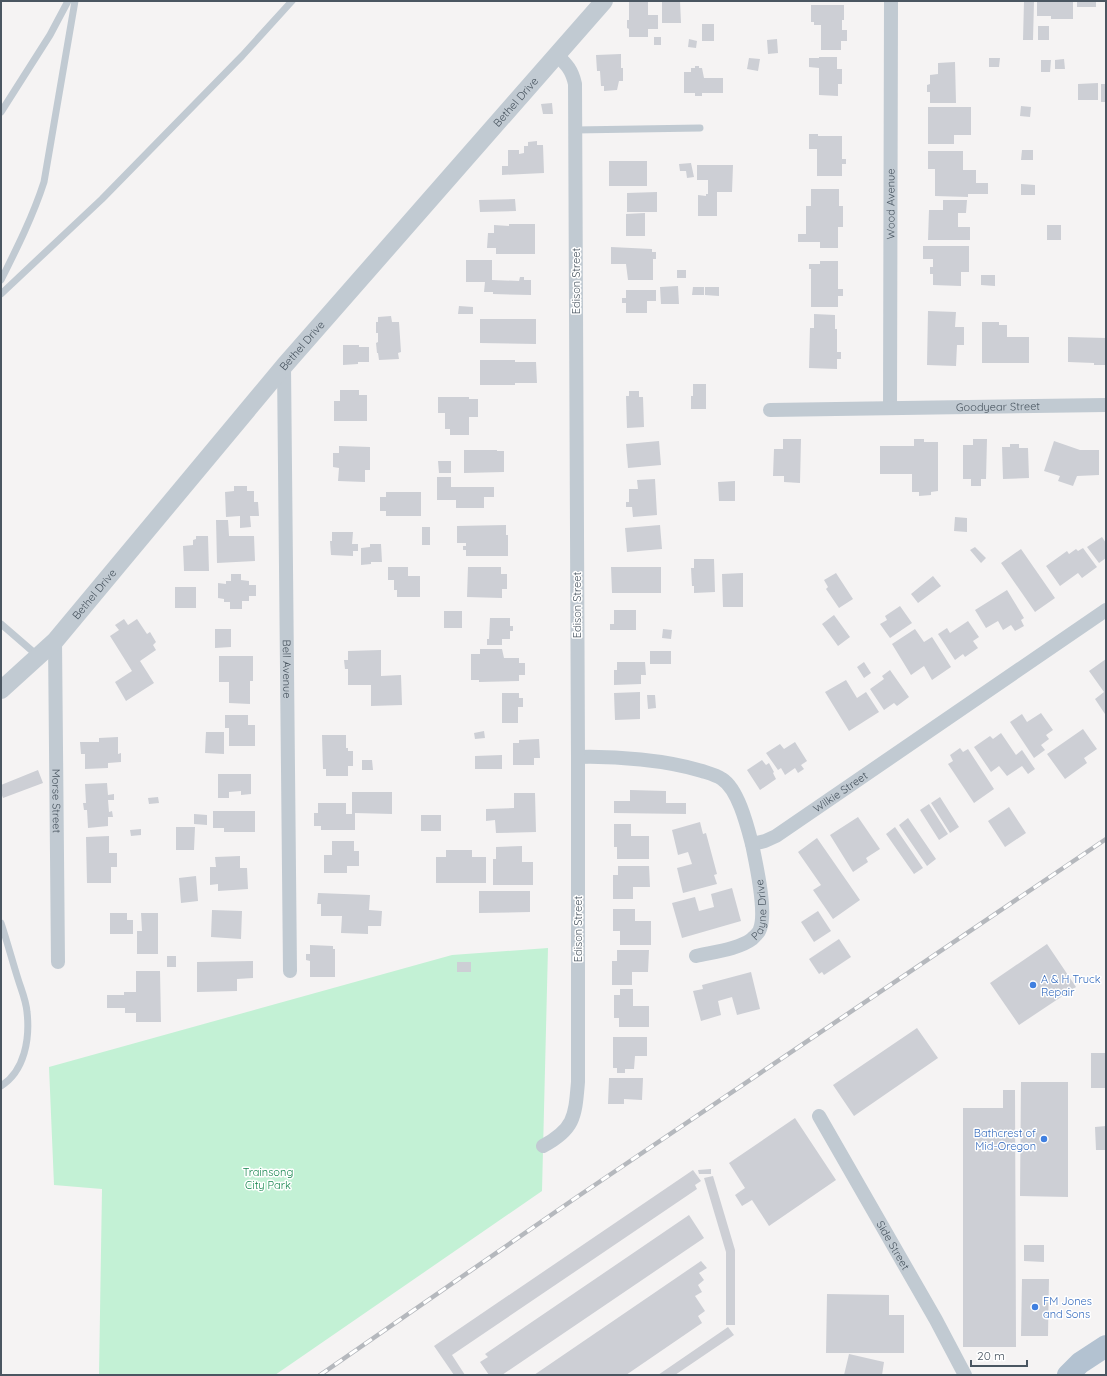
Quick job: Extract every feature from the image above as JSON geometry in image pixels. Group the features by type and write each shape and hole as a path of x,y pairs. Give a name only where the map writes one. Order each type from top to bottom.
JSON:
{"main road":[{"path":"1068,1375 1080,1363 1106,1346"}],"street":[{"name":"Bethel Drive","path":"1,690 55,641 284,366 604,1"},
{"name":"Wood Avenue","path":"890,408 891,1"},
{"name":"Edison Street","path":"543,1146 556,1139 565,1131 572,1120 576,1105 578,1082 575,84 568,66 557,55"},
{"name":"Bell Avenue","path":"284,366 290,971"},
{"name":"Goodyear Street","path":"770,410 1106,404"},
{"name":"Wilkie Street","path":"752,844 765,841 776,836 1106,610"},
{"name":"Morse Street","path":"55,641 58,962"},
{"path":"578,757 601,756 670,764 693,768 722,779 729,786 740,803 752,844"},
{"name":"Payne Drive","path":"696,956 738,946 751,940 760,930 762,915 760,884 752,844"},
{"name":"Side Street","path":"819,1116 936,1320 965,1375"}],"lane":[{"path":"1,112 50,35 68,1"},
{"path":"1,280 29,220 44,182 75,1"},
{"path":"1,294 102,199 242,56 292,1"},
{"path":"575,130 700,128"},
{"path":"1,624 38,656"},
{"path":"1,923 24,998 27,1011 27,1030 24,1053 18,1070 6,1083 1,1086"}],"green space":[{"name":"Trainsong City Park","path":"548,948 542,1191 275,1375 99,1375 102,1189 54,1185 49,1067 452,955"}],"building":[{"path":"648,1 648,15 658,15 658,29 648,29 648,37 629,37 627,20 629,20 629,2"},
{"path":"662,1 680,1 681,23 662,23"},
{"path":"1024,1 1034,1 1033,40 1023,40"},
{"path":"1037,1 1073,1 1073,19 1051,19 1051,16 1037,16"},
{"path":"1077,1 1096,1 1096,7 1077,7"},
{"path":"811,5 844,5 842,30 847,30 847,41 841,41 841,50 821,50 821,25 814,25 814,22 811,22"},
{"path":"702,24 714,24 714,41 702,41"},
{"path":"1038,26 1049,26 1049,40 1038,40"},
{"path":"654,37 661,37 661,45 654,45"},
{"path":"689,39 697,41 696,48 688,47"},
{"path":"777,39 778,53 768,54 767,40"},
{"path":"621,54 623,81 619,81 617,90 604,91 604,86 601,86 600,71 597,71 596,55"},
{"path":"837,57 837,69 842,69 842,84 838,84 838,96 819,95 819,68 809,67 809,58"},
{"path":"749,58 760,59 758,71 747,69"},
{"path":"989,58 1000,58 999,67 989,67"},
{"path":"1064,59 1065,69 1055,69 1055,60"},
{"path":"1041,60 1051,60 1050,72 1041,72"},
{"path":"955,62 956,103 930,103 930,92 927,92 927,85 930,84 930,75 938,74 938,63"},
{"path":"695,66 702,68 704,78 723,78 723,93 702,93 702,96 695,96 695,93 684,93 684,72 691,72 691,68 695,68"},
{"path":"1098,83 1098,100 1078,100 1078,84"},
{"path":"1101,84 1106,84 1106,102 1101,102"},
{"path":"552,103 553,114 543,114 541,104"},
{"path":"1021,106 1031,107 1030,117 1020,116"},
{"path":"928,107 971,107 971,135 954,135 954,144 928,144"},
{"path":"809,134 818,134 818,136 842,136 842,159 846,159 846,164 842,164 842,176 817,176 817,149 809,149"},
{"path":"537,141 537,145 543,145 544,173 502,175 502,166 508,166 508,150 519,150 519,154 524,153 524,146 528,146 528,142"},
{"path":"1022,150 1033,150 1033,160 1021,160"},
{"path":"928,151 963,151 963,170 976,170 976,183 988,183 988,194 968,194 968,197 935,196 935,169 928,169"},
{"path":"609,161 647,161 647,186 609,186"},
{"path":"691,163 694,177 687,178 686,171 680,171 679,164"},
{"path":"697,165 733,165 732,192 717,192 717,216 698,216 698,195 706,196 706,194 708,194 708,180 697,180"},
{"path":"1021,184 1035,185 1035,195 1021,195"},
{"path":"811,189 839,189 839,206 843,206 843,227 838,227 838,248 820,248 820,242 798,242 798,234 806,234 806,206 811,206"},
{"path":"657,192 657,212 627,212 627,193"},
{"path":"515,199 516,211 480,212 479,200"},
{"path":"943,200 967,200 966,213 958,213 958,227 970,227 970,240 928,240 929,210 943,210"},
{"path":"645,213 645,236 626,236 626,214"},
{"path":"509,224 535,224 535,254 496,254 496,248 487,248 488,233 494,233 494,225 509,226"},
{"path":"1047,225 1061,225 1061,240 1047,240"},
{"path":"923,246 969,246 969,272 961,272 961,286 933,285 933,274 930,274 930,267 933,267 933,259 923,259"},
{"path":"611,247 652,249 652,252 656,252 656,259 653,259 653,280 628,280 626,264 611,264"},
{"path":"466,260 492,260 492,280 519,281 520,277 524,277 524,280 531,280 531,295 493,294 493,292 484,292 485,282 466,282"},
{"path":"820,261 838,261 838,289 843,289 843,296 838,296 838,307 811,307 811,269 809,269 809,264 820,264"},
{"path":"677,270 686,270 686,278 677,278"},
{"path":"981,275 995,275 995,286 981,285"},
{"path":"678,286 679,304 661,304 660,287"},
{"path":"693,287 704,287 704,295 692,295"},
{"path":"705,287 719,287 719,296 705,295"},
{"path":"626,290 656,290 656,301 647,301 647,313 626,313 626,303 622,303 622,298 626,298"},
{"path":"459,306 473,307 473,314 458,314"},
{"path":"928,311 956,312 955,327 964,327 964,345 957,345 956,366 927,365"},
{"path":"814,314 835,315 835,329 837,329 837,352 841,352 841,359 837,359 837,369 809,368 810,328 814,328"},
{"path":"391,316 392,322 399,322 401,352 398,353 399,359 379,360 376,343 378,342 378,333 376,333 376,322 378,322 378,317"},
{"path":"480,319 536,319 536,344 480,343"},
{"path":"982,322 999,322 999,325 1007,325 1007,337 1029,337 1029,363 982,363"},
{"path":"1068,337 1106,338 1106,365 1068,362"},
{"path":"343,345 359,345 359,347 369,347 369,362 358,362 358,364 343,365"},
{"path":"480,360 515,360 515,362 536,362 537,383 515,383 515,385 480,385"},
{"path":"693,384 706,384 706,409 691,409"},
{"path":"340,390 359,390 359,395 367,395 367,421 334,421 334,401 340,401"},
{"path":"629,391 639,391 639,397 643,397 644,427 627,428 626,396 629,396"},
{"path":"438,397 469,397 469,399 478,399 478,417 469,417 469,435 450,435 450,429 445,429 445,413 438,413"},
{"path":"783,439 801,439 800,483 784,482 784,476 773,476 774,449 783,449"},
{"path":"914,439 924,439 924,442 938,442 938,491 931,492 931,495 919,496 919,492 912,492 912,474 880,474 880,446 914,446"},
{"path":"973,439 987,439 986,479 981,479 981,486 971,486 971,479 963,479 963,445 973,445"},
{"path":"659,441 661,465 628,468 626,444"},
{"path":"1054,441 1080,450 1099,450 1099,475 1077,476 1073,486 1058,481 1060,476 1044,471"},
{"path":"1010,444 1019,444 1019,448 1028,448 1029,478 1003,479 1002,447 1010,447"},
{"path":"339,446 370,447 370,470 365,470 365,482 338,481 339,468 333,467 333,453 339,453"},
{"path":"464,450 504,451 504,472 464,473"},
{"path":"438,461 451,461 451,473 439,473"},
{"path":"437,477 451,477 451,487 494,487 494,497 484,497 484,508 456,508 456,500 437,500"},
{"path":"655,479 657,515 633,517 632,507 626,507 626,502 629,502 629,489 638,489 637,480"},
{"path":"735,481 735,501 719,501 718,482"},
{"path":"234,486 247,486 247,491 254,491 254,502 258,502 259,516 250,516 251,527 240,528 240,516 226,517 225,492 234,491"},
{"path":"386,492 421,492 421,516 386,516 386,511 380,511 380,497 386,497"},
{"path":"955,517 967,518 967,532 954,531"},
{"path":"216,520 228,520 229,536 254,536 255,561 217,563"},
{"path":"506,525 506,535 508,535 508,556 466,556 466,550 463,550 463,546 466,546 466,543 457,543 457,526"},
{"path":"660,525 662,549 627,552 625,528"},
{"path":"422,527 430,527 430,545 422,545"},
{"path":"332,532 353,532 352,544 358,544 358,551 353,551 353,556 331,555 330,541 332,541"},
{"path":"196,536 208,536 209,571 184,571 183,546 193,545 193,540 196,539"},
{"path":"1102,537 1106,543 1106,558 1099,563 1087,547"},
{"path":"370,544 381,544 382,562 371,562 371,564 361,565 361,548 370,547"},
{"path":"975,547 986,558 981,563 970,550"},
{"path":"1083,548 1097,567 1082,578 1078,573 1060,586 1046,566 1067,551 1069,554 1076,549 1078,551"},
{"path":"1021,549 1055,598 1035,612 1001,563"},
{"path":"694,559 714,559 715,592 694,593 691,568 694,568"},
{"path":"388,567 408,567 408,576 420,576 420,597 397,597 397,590 394,590 394,580 388,580"},
{"path":"468,567 501,567 501,574 507,574 507,589 502,589 502,598 467,597"},
{"path":"611,567 661,567 661,593 612,593"},
{"path":"743,573 743,607 723,607 722,574"},
{"path":"836,573 853,599 839,608 826,589 828,587 824,580"},
{"path":"231,574 241,574 241,580 249,581 249,585 256,585 256,596 249,596 249,601 242,601 242,609 230,609 230,602 224,602 224,599 218,598 218,583 226,584 226,581 231,581"},
{"path":"933,576 941,586 918,603 911,594"},
{"path":"175,587 196,587 196,608 175,608"},
{"path":"1007,590 1024,618 1021,620 1024,626 1015,631 1011,625 1003,630 998,621 986,628 975,610"},
{"path":"900,606 912,623 890,638 880,624 887,620 885,616"},
{"path":"614,610 636,610 636,630 610,630 610,624 614,624"},
{"path":"444,611 462,611 462,628 444,628"},
{"path":"834,615 850,637 838,646 822,624"},
{"path":"490,618 510,618 510,626 513,626 513,631 510,631 510,639 502,639 502,645 487,645 487,639 489,639"},
{"path":"124,619 128,625 137,619 147,634 150,632 156,642 153,645 156,650 140,661 154,683 126,701 115,682 132,671 110,636 119,630 115,625"},
{"path":"968,621 979,637 973,641 978,648 965,657 963,654 955,660 938,634 947,628 950,633"},
{"path":"215,629 231,629 231,647 215,648"},
{"path":"663,629 672,630 671,639 662,638"},
{"path":"915,629 924,642 932,637 951,667 932,680 924,666 911,675 892,644"},
{"path":"480,649 502,649 504,658 519,658 519,663 525,663 525,675 519,675 519,681 479,682 479,680 471,680 471,654 480,654"},
{"path":"381,650 381,676 401,675 402,705 371,706 371,685 348,685 348,669 345,669 344,660 348,660 348,651"},
{"path":"650,651 671,651 671,664 650,664"},
{"path":"219,656 253,656 253,681 250,681 250,704 229,703 229,682 219,682"},
{"path":"1106,659 1105,714 1095,699 1104,692 1089,671"},
{"path":"617,662 645,662 646,675 641,675 641,684 614,685 614,670 617,670"},
{"path":"864,662 871,673 864,678 857,667"},
{"path":"890,670 909,697 897,706 894,703 884,710 870,689 884,679 882,676"},
{"path":"846,680 857,698 866,692 879,712 849,731 825,692"},
{"path":"640,692 640,719 615,720 614,693"},
{"path":"502,693 519,693 519,698 523,698 523,707 518,707 518,723 502,723"},
{"path":"647,695 655,695 656,708 648,709"},
{"path":"1041,713 1053,730 1046,735 1049,739 1041,745 1045,750 1034,758 1010,722 1022,714 1027,722"},
{"path":"225,715 248,715 248,725 255,725 255,746 229,746 229,728 225,728"},
{"path":"1083,729 1097,749 1084,758 1087,763 1065,779 1047,754"},
{"path":"484,731 485,738 475,739 474,733"},
{"path":"206,732 224,732 224,754 205,753"},
{"path":"1001,733 1016,755 1022,750 1035,769 1028,774 1022,766 1007,776 999,766 991,772 974,747 990,736 993,739"},
{"path":"322,735 346,735 346,748 348,748 348,751 353,751 353,766 348,766 348,776 326,776 326,769 323,769"},
{"path":"118,737 118,754 121,753 121,762 108,763 108,768 85,769 85,754 81,754 80,742 99,742 99,738"},
{"path":"539,739 540,758 534,758 534,765 513,765 513,743 519,743 519,740"},
{"path":"795,742 807,761 801,765 804,769 798,773 795,768 785,775 781,768 778,770 766,753 780,744 784,749"},
{"path":"960,748 963,752 968,749 994,789 974,803 948,764 953,761 950,755"},
{"path":"502,755 502,769 475,769 475,756"},
{"path":"362,760 372,760 373,770 362,770"},
{"path":"762,760 766,765 769,763 776,779 760,790 747,770"},
{"path":"38,770 43,783 3,798 1,793 1,785"},
{"path":"218,774 251,774 251,794 241,795 241,791 229,792 229,798 218,798"},
{"path":"107,783 108,795 114,794 114,800 108,800 109,812 112,811 113,817 108,817 108,826 88,828 87,810 84,810 83,803 86,803 85,784"},
{"path":"630,790 666,791 666,803 686,803 686,814 614,813 614,801 630,801"},
{"path":"352,792 392,792 392,814 355,813 355,830 321,830 321,826 314,826 314,813 318,813 318,803 346,803 346,814 352,814"},
{"path":"514,793 535,793 536,832 496,833 495,820 486,821 486,809 514,808"},
{"path":"158,797 159,803 149,804 148,798"},
{"path":"940,797 959,827 950,833 931,803"},
{"path":"929,804 948,834 939,840 920,810"},
{"path":"1009,807 1026,833 1005,847 988,821"},
{"path":"213,811 255,811 255,832 224,832 224,828 213,828"},
{"path":"194,814 207,815 207,825 194,824"},
{"path":"421,815 441,815 441,831 421,831"},
{"path":"858,817 880,849 866,858 868,862 853,872 830,835"},
{"path":"908,818 936,859 927,866 899,825"},
{"path":"700,822 703,834 706,833 717,874 714,875 717,884 683,893 677,868 692,864 688,852 678,855 672,830"},
{"path":"614,824 631,824 631,836 649,836 649,859 617,859 617,847 614,847"},
{"path":"176,827 195,827 194,850 176,850"},
{"path":"895,827 923,868 914,874 886,834"},
{"path":"141,829 141,835 131,836 130,830"},
{"path":"109,836 109,853 117,853 117,867 111,867 111,883 87,883 86,837"},
{"path":"817,838 860,900 833,919 813,890 821,885 798,852"},
{"path":"332,841 354,841 354,851 359,851 359,866 347,866 347,873 324,873 324,855 332,855"},
{"path":"522,846 522,862 533,862 533,885 493,885 493,859 496,859 496,847"},
{"path":"446,850 472,850 472,857 486,857 486,883 436,883 436,857 446,857"},
{"path":"240,856 240,868 247,868 248,889 218,891 218,884 210,885 210,867 216,867 215,857"},
{"path":"618,866 649,866 650,887 633,887 633,899 613,899 613,875 618,875"},
{"path":"196,876 198,901 181,903 179,878"},
{"path":"732,888 741,921 682,938 672,903 695,897 699,911 714,907 711,894"},
{"path":"479,891 530,891 530,912 479,913"},
{"path":"318,893 370,895 369,910 382,911 381,926 368,926 368,934 341,933 342,916 321,916 321,904 317,904"},
{"path":"613,909 635,909 635,921 651,921 651,945 620,945 620,931 613,931"},
{"path":"212,910 242,911 241,939 211,937"},
{"path":"818,911 831,931 814,942 801,922"},
{"path":"110,913 127,913 127,920 133,920 133,934 110,934"},
{"path":"141,913 158,913 158,954 137,954 137,931 142,931"},
{"path":"839,939 851,957 824,975 822,972 819,974 809,959"},
{"name":"A & H Truck Repair","path":"1047,944 1076,987 1019,1025 990,983"},
{"path":"310,945 333,946 333,949 335,949 335,977 310,977 310,961 306,960 306,954 310,954"},
{"path":"617,950 649,950 648,972 632,972 632,985 612,985 612,961 617,961"},
{"path":"167,956 176,956 176,967 167,967"},
{"path":"253,961 253,978 237,979 237,991 197,992 197,962"},
{"path":"457,962 471,962 471,972 457,972"},
{"path":"136,971 160,971 161,1022 136,1022 136,1013 125,1013 125,1008 107,1008 107,995 124,995 124,992 136,992"},
{"path":"751,972 760,1009 737,1015 732,997 718,1001 721,1015 701,1021 693,991 703,989 702,985"},
{"path":"620,989 633,989 633,1006 649,1006 649,1027 619,1027 619,1018 614,1018 614,995 620,995"},
{"path":"917,1028 938,1058 854,1116 833,1085"},
{"path":"613,1037 647,1037 647,1056 635,1056 634,1069 625,1069 625,1073 617,1073 617,1068 613,1068"},
{"path":"1091,1053 1106,1053 1106,1088 1091,1088"},
{"path":"609,1078 643,1078 642,1100 624,1099 624,1104 608,1104"},
{"name":"Bathcrest of Mid-Oregon","path":"1021,1082 1068,1082 1068,1197 1020,1196"},
{"path":"1003,1090 1015,1090 1016,1347 963,1347 963,1108 1003,1108"},
{"path":"795,1118 836,1180 769,1226 752,1200 742,1206 735,1195 745,1188 729,1163"},
{"path":"1106,1126 1106,1150 1096,1150 1095,1127"},
{"path":"711,1169 711,1174 699,1174 698,1170"},
{"path":"693,1170 701,1181 695,1185 697,1189 452,1355 465,1375 454,1375 434,1346"},
{"path":"713,1176 735,1250 735,1325 726,1325 726,1252 704,1178"},
{"path":"689,1215 704,1238 502,1375 489,1375 480,1362 488,1357 485,1354"},
{"path":"1024,1245 1044,1245 1044,1262 1024,1261"},
{"path":"701,1261 707,1268 699,1273 704,1280 698,1285 702,1292 695,1296 705,1311 698,1316 702,1323 626,1375 534,1375"},
{"name":"FM Jones and Sons","path":"1022,1279 1049,1279 1048,1336 1021,1336"},
{"path":"827,1294 889,1295 889,1315 904,1315 904,1353 826,1353"},
{"path":"728,1327 734,1335 675,1375 658,1375"},
{"path":"849,1354 884,1362 882,1375 844,1375"}],"railway":[{"path":"320,1375 577,1197 1106,839"}],"place":[{"name":"A & H Truck Repair","path":"1033,985"},
{"name":"Bathcrest of Mid-Oregon","path":"1044,1139"},
{"name":"FM Jones and Sons","path":"1035,1307"}]}
